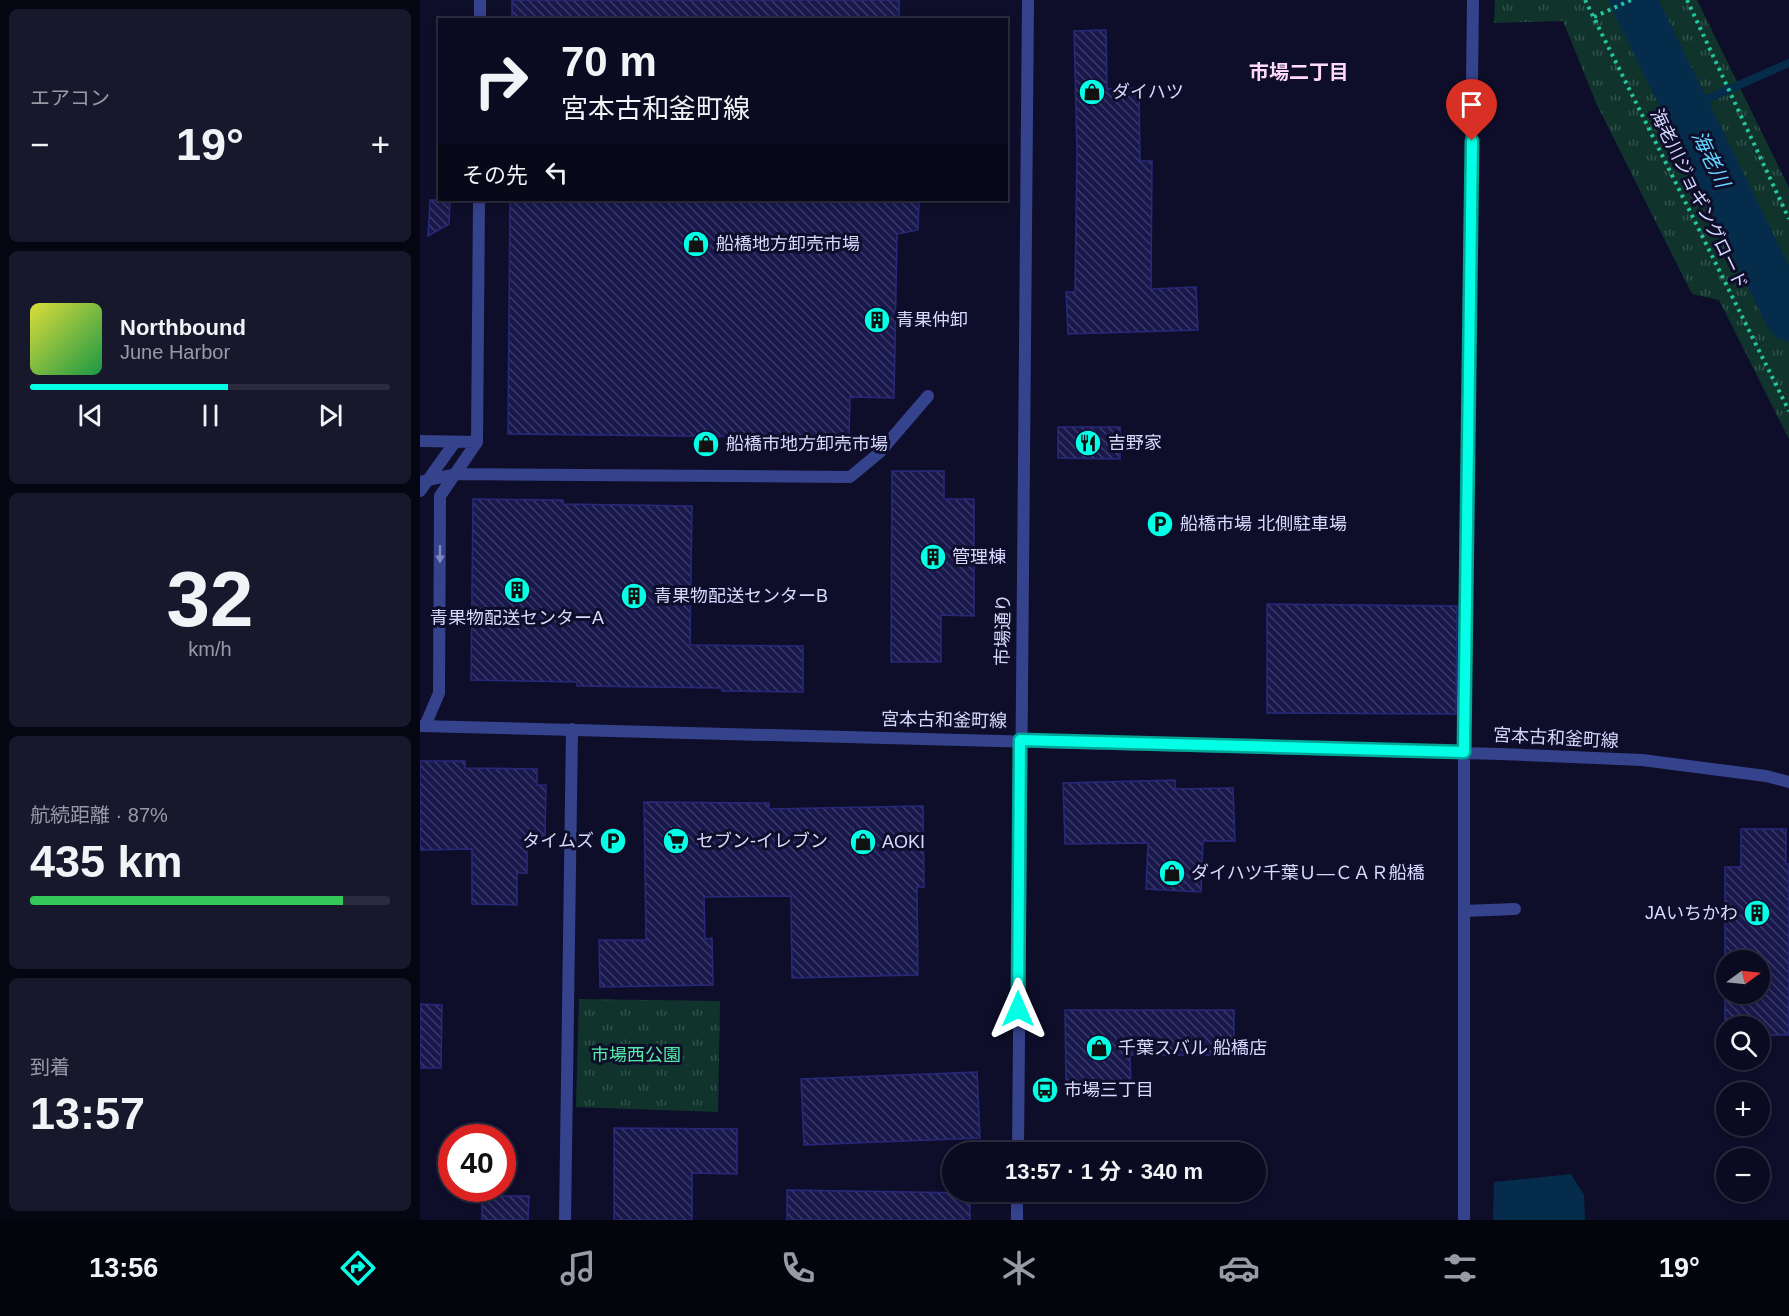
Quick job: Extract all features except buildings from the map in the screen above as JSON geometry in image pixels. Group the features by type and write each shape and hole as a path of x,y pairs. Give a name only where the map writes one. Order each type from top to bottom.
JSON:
{"street":[{"path":"480,0 480,18"},
{"name":"市場通り","path":"1017,1142 1029,0"},
{"path":"1464,1220 1464,752 1473,0"},
{"path":"422,723 439,693 440,496 477,442 479,201"},
{"path":"422,482 456,474 850,477 879,453 928,396"},
{"path":"420,441 477,442"},
{"path":"422,482 455,442"},
{"path":"422,482 440,496"},
{"name":"宮本古和釜町線","path":"422,723 572,729 1464,752 1642,760 1766,776 1789,782"},
{"path":"565,1220 572,729"},
{"path":"1464,910 1515,909"},
{"path":"1017,1202 1017,1220"}],"path":[{"name":"海老川ジョギングロード","path":"1586,0 1789,411"},
{"path":"1594,17 1631,0"},
{"path":"1688,0 1789,219"}],"green space":[{"path":"1495,0 1697,0 1789,188 1789,439 1719,300 1692,294 1597,105 1563,21 1494,23"},
{"name":"市場西公園","path":"579,999 720,1001 718,1112 576,1107"}],"water":[{"path":"1571,1174 1584,1195 1585,1220 1493,1220 1494,1182"}],"waterway":[{"name":"海老川","path":"1633,0 1789,318"},
{"path":"1687,108 1789,63"}],"place":[{"name":"ダイハツ","path":"1092,92"},
{"name":"船橋地方卸売市場","path":"696,244"},
{"name":"青果仲卸","path":"877,320"},
{"name":"吉野家","path":"1088,443"},
{"name":"船橋市地方卸売市場","path":"706,444"},
{"name":"船橋市場 北側駐車場","path":"1160,524"},
{"name":"管理棟","path":"933,557"},
{"name":"青果物配送センターA","path":"517,590"},
{"name":"青果物配送センターB","path":"634,596"},
{"name":"タイムズ","path":"613,841"},
{"name":"セブン-イレブン","path":"676,841"},
{"name":"AOKI","path":"863,842"},
{"name":"ダイハツ千葉Ｕ―ＣＡＲ船橋","path":"1172,873"},
{"name":"JAいちかわ","path":"1757,913"},
{"name":"千葉スバル 船橋店","path":"1099,1048"},
{"name":"市場三丁目","path":"1045,1090"}],"district":[{"name":"市場二丁目","path":"1299,72"}],"route":[{"path":"1018,1009 1020,740 1464,752 1472,141"}]}
